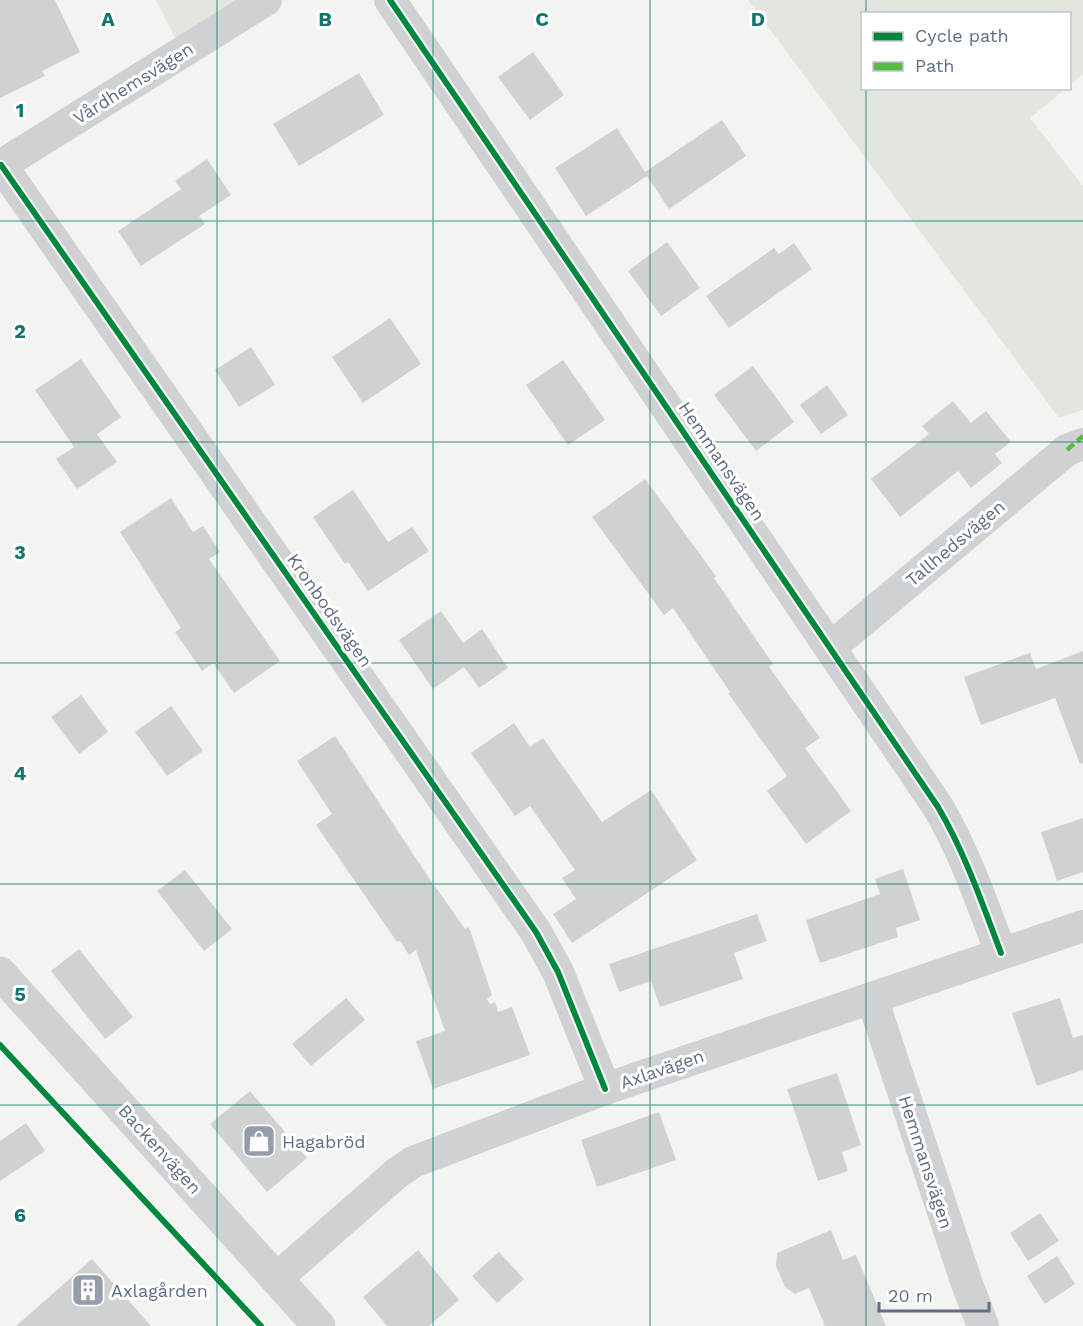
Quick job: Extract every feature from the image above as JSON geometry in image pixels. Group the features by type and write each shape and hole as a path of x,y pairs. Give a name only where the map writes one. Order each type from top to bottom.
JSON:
{"street":[{"name":"Vårdhemsvägen","path":"1,165 266,0"},
{"name":"Hemmansvägen","path":"390,0 831,646 938,807 953,833 1001,953"},
{"name":"Kronbodsvägen","path":"1,165 536,932 558,972 605,1089"},
{"name":"Tallhedsvägen","path":"831,646 1067,450 1083,444"},
{"name":"Axlavägen","path":"277,1278 397,1173 413,1162 605,1089 1083,926"},
{"name":"Backenvägen","path":"0,973 319,1326"},
{"name":"Hemmansvägen","path":"872,998 962,1270 983,1326"}],"shaded area":[{"path":"156,0 266,0 182,52"},
{"path":"748,0 1083,0 1083,74 1071,84 1071,12 861,12 861,90 1064,90 1030,118 1083,186 1083,410 1059,418"}],"building":[{"path":"0,0 55,0 80,52 42,71 45,76 0,98"},
{"path":"533,52 564,95 530,120 498,77"},
{"path":"359,73 384,115 299,166 273,124"},
{"path":"722,120 746,156 669,209 647,176 586,216 555,168 617,128 645,172"},
{"path":"207,159 231,195 199,216 205,224 141,266 118,231 181,189 175,181"},
{"path":"667,242 700,288 661,316 628,271"},
{"path":"794,243 812,269 729,328 706,296 774,248 779,254"},
{"path":"390,318 421,364 363,403 332,357"},
{"path":"251,347 275,385 239,407 215,370"},
{"path":"81,359 121,417 97,434 117,462 77,489 56,459 74,447 35,390"},
{"path":"563,360 605,420 568,445 526,385"},
{"path":"753,366 794,422 756,451 714,395"},
{"path":"827,385 848,415 821,434 800,405"},
{"path":"953,401 971,423 986,411 1011,442 995,454 1002,463 971,488 958,471 900,517 871,479 929,434 922,426"},
{"path":"645,479 716,576 714,578 773,664 769,667 820,738 805,748 851,811 806,844 767,791 787,776 728,693 730,692 673,608 664,615 592,517"},
{"path":"353,490 388,542 412,527 429,551 368,591 348,562 345,564 313,517"},
{"path":"171,498 193,532 203,526 220,552 209,559 280,661 234,693 213,663 202,671 175,632 181,628 120,532"},
{"path":"441,611 463,643 482,629 508,668 479,688 464,667 433,689 399,640"},
{"path":"1083,651 1083,763 1080,764 1055,698 981,725 964,677 1030,653 1036,669"},
{"path":"81,695 108,732 79,754 51,717"},
{"path":"171,706 203,751 167,776 135,732"},
{"path":"514,723 530,747 543,738 602,822 651,790 697,860 572,943 553,914 576,899 562,878 575,870 530,806 515,816 471,753"},
{"path":"335,736 425,872 465,929 469,927 492,995 487,999 490,1004 495,1002 498,1012 512,1007 530,1055 433,1089 416,1041 445,1031 416,950 409,955 400,941 397,942 316,825 332,814 297,761"},
{"path":"1083,818 1083,872 1057,881 1041,832"},
{"path":"903,869 920,920 896,928 898,937 820,963 806,920 880,894 875,879"},
{"path":"185,870 232,929 204,951 157,891"},
{"path":"757,914 767,941 734,953 743,979 660,1007 651,981 619,992 609,964"},
{"path":"79,949 133,1017 105,1039 51,971"},
{"path":"346,998 365,1020 311,1066 292,1044"},
{"path":"1060,998 1073,1038 1083,1035 1083,1070 1037,1086 1012,1013"},
{"path":"837,1073 861,1145 842,1152 848,1171 818,1181 787,1089"},
{"name":"Hagabröd","path":"250,1091 307,1158 267,1192 210,1124"},
{"path":"659,1112 676,1160 597,1187 581,1140"},
{"path":"26,1123 45,1151 0,1181 0,1141"},
{"path":"1040,1213 1059,1241 1028,1261 1010,1233"},
{"path":"831,1230 843,1260 856,1255 886,1326 825,1326 809,1288 795,1294 785,1287 776,1266 777,1253"},
{"path":"418,1250 459,1300 429,1326 387,1326 363,1297"},
{"path":"499,1252 524,1279 497,1303 472,1276"},
{"path":"1057,1256 1075,1284 1045,1304 1027,1276"},
{"name":"Axlagården","path":"92,1259 151,1326 16,1326"}],"marked path":[{"path":"1067,450 1083,436"}],"cycle path":[{"path":"390,0 938,807 965,860 1001,953"},
{"path":"1,165 536,932 558,972 605,1089"},
{"path":"0,1045 261,1326"}],"place":[{"name":"Hagabröd","path":"259,1141"},
{"name":"Axlagården","path":"88,1290"}]}
